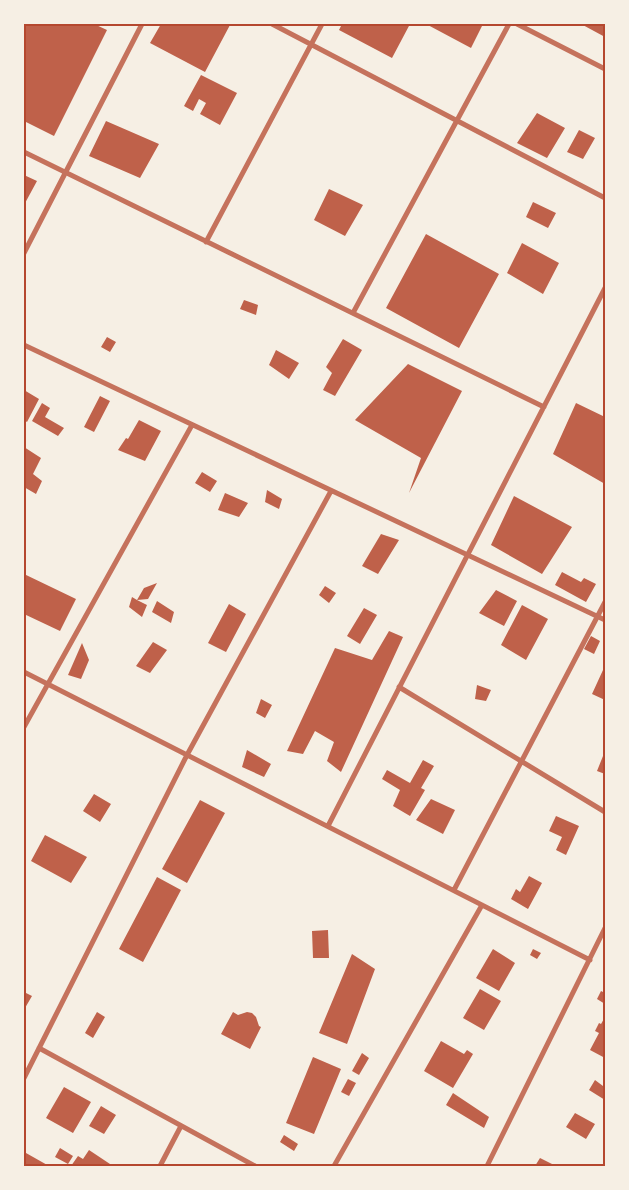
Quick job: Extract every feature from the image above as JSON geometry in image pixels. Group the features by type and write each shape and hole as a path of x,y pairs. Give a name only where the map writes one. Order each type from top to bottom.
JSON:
{"street":[{"path":"24,253 142,24"},
{"path":"272,24 605,198"},
{"path":"206,242 322,24"},
{"path":"353,313 509,24"},
{"path":"517,24 605,70"},
{"path":"24,152 544,406"},
{"path":"328,826 605,288"},
{"path":"24,345 605,620"},
{"path":"24,727 192,425"},
{"path":"24,1078 187,755 331,491"},
{"path":"454,890 605,602"},
{"path":"24,672 590,960"},
{"path":"400,687 605,812"},
{"path":"334,1166 482,905"},
{"path":"487,1166 605,928"},
{"path":"39,1048 255,1166"},
{"path":"160,1166 181,1126"}],"building":[{"path":"24,24 94,24 107,30 54,136 24,121"},
{"path":"161,24 230,25 205,72 150,43"},
{"path":"342,24 410,24 392,58 339,30"},
{"path":"426,24 483,24 471,48"},
{"path":"581,24 605,24 605,37"},
{"path":"201,75 237,93 220,125 200,114 206,103 199,99 193,111 184,106"},
{"path":"537,113 565,128 547,158 517,143"},
{"path":"106,121 159,144 140,178 89,156"},
{"path":"579,130 595,138 583,159 567,152"},
{"path":"24,175 37,181 24,205"},
{"path":"329,189 363,205 345,236 314,220"},
{"path":"533,202 556,213 548,228 526,217"},
{"path":"426,234 499,274 459,348 386,308"},
{"path":"522,243 559,263 543,294 507,273"},
{"path":"244,300 258,305 256,315 240,309"},
{"path":"107,337 116,342 110,352 101,347"},
{"path":"343,339 362,350 335,396 323,390 332,373 326,367"},
{"path":"276,350 299,363 289,379 269,365"},
{"path":"408,364 462,391 409,493 421,458 355,420"},
{"path":"24,390 39,399 27,422 24,420"},
{"path":"100,396 110,401 94,432 84,427"},
{"path":"42,403 50,408 45,417 64,428 58,436 32,421"},
{"path":"576,403 605,417 605,484 553,454"},
{"path":"139,420 161,431 145,461 118,450 126,438 128,439"},
{"path":"24,447 41,458 33,474 42,481 36,494 24,487"},
{"path":"202,472 217,481 210,492 195,483"},
{"path":"267,490 282,499 279,509 265,502"},
{"path":"225,493 248,503 239,517 218,510"},
{"path":"514,496 572,527 542,574 491,545"},
{"path":"381,534 399,540 378,574 362,566"},
{"path":"562,572 581,582 584,578 596,584 586,602 555,585"},
{"path":"24,574 76,599 60,631 24,614"},
{"path":"157,583 148,599 137,600 144,588"},
{"path":"325,586 336,593 329,603 319,595"},
{"path":"496,590 517,601 504,626 479,613"},
{"path":"132,597 147,605 142,617 129,607"},
{"path":"157,601 174,612 171,623 152,612"},
{"path":"229,604 246,614 226,652 208,643"},
{"path":"522,605 548,619 526,660 501,645"},
{"path":"364,608 377,615 360,644 347,636"},
{"path":"389,631 403,637 341,772 327,761 334,742 315,731 303,754 287,751 335,648 372,660"},
{"path":"591,636 600,641 594,654 584,649"},
{"path":"153,642 167,650 150,673 136,666"},
{"path":"82,643 89,660 81,679 68,675"},
{"path":"603,670 605,671 605,700 592,694"},
{"path":"477,685 491,690 486,701 475,699"},
{"path":"261,699 272,705 265,718 256,713"},
{"path":"247,750 271,764 264,777 242,767"},
{"path":"605,751 605,774 597,771"},
{"path":"423,760 434,766 421,788 425,790 410,816 393,806 400,790 382,779 387,770 410,783"},
{"path":"94,794 111,804 100,822 83,811"},
{"path":"431,799 455,810 443,834 416,820"},
{"path":"200,800 225,813 187,883 162,869"},
{"path":"556,816 579,826 566,855 556,850 562,837 549,831"},
{"path":"45,835 87,857 71,883 31,861"},
{"path":"529,876 542,883 528,909 511,899 516,889 520,892"},
{"path":"157,877 181,890 143,962 119,949"},
{"path":"328,930 329,958 313,958 312,931"},
{"path":"493,949 515,963 499,991 476,978"},
{"path":"533,949 541,953 537,959 530,955"},
{"path":"352,954 375,969 347,1044 319,1033"},
{"path":"480,989 501,1001 484,1030 463,1018"},
{"path":"601,991 605,993 605,1004 597,999"},
{"path":"24,992 32,996 25,1008 24,1007"},
{"path":"97,1012 105,1017 93,1038 85,1033"},
{"path":"233,1012 238,1015 247,1012 252,1013 261,1027 250,1049 221,1034"},
{"path":"605,1017 605,1058 590,1050 599,1033 595,1031"},
{"path":"441,1041 464,1054 467,1050 473,1054 453,1088 424,1071"},
{"path":"362,1053 369,1058 359,1075 352,1071"},
{"path":"313,1057 341,1069 314,1134 286,1123"},
{"path":"348,1079 356,1083 349,1096 341,1092"},
{"path":"595,1080 603,1086 605,1083 605,1100 589,1090"},
{"path":"64,1087 91,1102 73,1133 46,1118"},
{"path":"453,1093 489,1117 484,1128 446,1105"},
{"path":"101,1106 116,1115 104,1134 89,1126"},
{"path":"575,1113 595,1124 586,1139 566,1127"},
{"path":"284,1135 298,1144 294,1151 280,1142"},
{"path":"60,1148 73,1156 68,1164 55,1157"},
{"path":"89,1150 113,1166 71,1166 78,1156 83,1159"},
{"path":"26,1153 49,1166 24,1166"},
{"path":"540,1158 556,1166 535,1166"}]}
